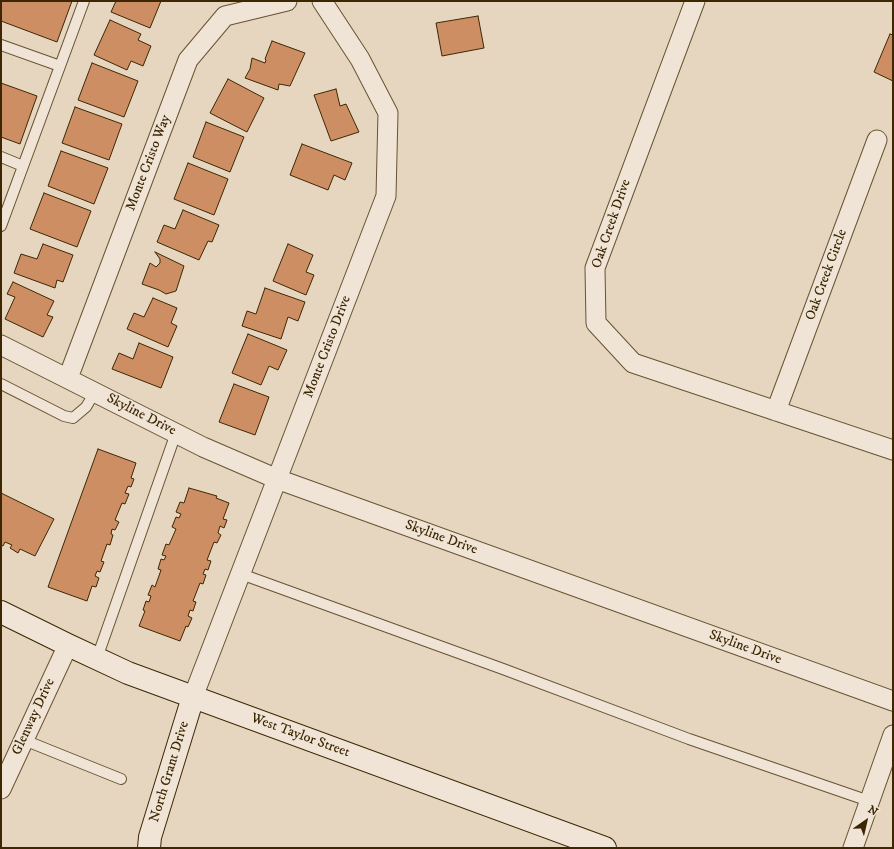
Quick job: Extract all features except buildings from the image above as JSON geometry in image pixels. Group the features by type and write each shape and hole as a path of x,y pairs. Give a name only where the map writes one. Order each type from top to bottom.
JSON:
{"main road":[{"name":"West Taylor Street","path":"1,612 128,673 605,848"},
{"name":"North Grant Drive","path":"149,848 150,836 193,697"}],"street":[{"name":"Monte Cristo Way","path":"68,378 188,60 225,16 287,1"},
{"name":"Monte Cristo Drive","path":"193,697 386,196 388,113 360,59 322,1"},
{"name":"Oak Creek Drive","path":"694,1 595,268 596,323 633,363 893,450"},
{"name":"Oak Creek Circle","path":"776,411 877,140"},
{"name":"Skyline Drive","path":"1,345 176,433 277,479 893,701"},
{"name":"Glenway Drive","path":"1,789 68,645"},
{"path":"853,848 893,736"}],"lane":[{"path":"1,226 84,1"},
{"path":"1,46 60,66"},
{"path":"1,157 23,166"},
{"path":"1,384 64,416 73,418 86,407 95,392"},
{"path":"96,658 176,433"},
{"path":"241,574 503,669 689,739 870,802"},
{"path":"24,740 121,779"}]}
